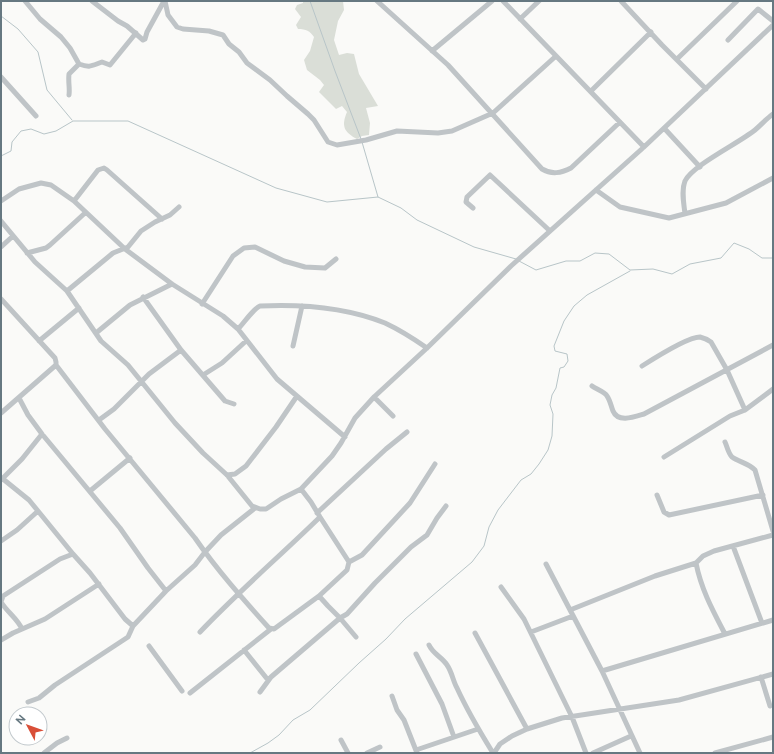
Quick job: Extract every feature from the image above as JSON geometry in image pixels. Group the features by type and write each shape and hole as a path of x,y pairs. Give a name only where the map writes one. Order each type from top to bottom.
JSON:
{"street":[{"path":"25,1 40,20 62,37 79,64 89,67 102,62 109,65 136,33"},
{"path":"92,1 136,33 143,40 145,39 147,32 164,1"},
{"path":"164,1 168,15 176,27 209,31 223,35 247,63 270,80 286,96 311,116 325,138 332,144 337,145 366,140 401,130 415,133 438,133 452,131 493,113 556,56"},
{"path":"377,1 448,65 542,169 548,172 564,172 571,168 620,122"},
{"path":"432,50 492,1"},
{"path":"503,1 644,147"},
{"path":"520,19 539,1"},
{"path":"621,1 706,89"},
{"path":"677,59 737,1"},
{"path":"728,40 758,9 773,21"},
{"path":"1,221 35,262 67,291 96,333 107,346 128,365 157,402 194,444 227,476 252,506 260,510 266,509 281,499 301,489 327,461 345,437 355,418 374,397 427,348 511,266 644,147 773,25"},
{"path":"591,91 650,32"},
{"path":"69,96 69,74 79,64"},
{"path":"1,78 36,116"},
{"path":"685,214 683,197 684,184 689,176 755,130 766,118 773,114"},
{"path":"664,128 700,167"},
{"path":"74,201 98,170 104,168 162,219"},
{"path":"473,208 466,202 467,197 490,175 550,231"},
{"path":"596,190 620,207 669,218 726,203 773,178"},
{"path":"1,201 20,189 41,183 51,185 74,201 125,249 172,284 223,316 238,329 276,379 345,437"},
{"path":"67,291 113,253 125,249 130,245 141,231 155,222 170,216 179,207"},
{"path":"27,253 46,248 86,213"},
{"path":"1,247 13,236"},
{"path":"202,304 233,256 244,248 255,247 284,261 305,267 327,268 336,259"},
{"path":"96,333 130,305 143,297 172,284"},
{"path":"143,297 181,350 225,402 234,404"},
{"path":"1,299 54,358 56,365 98,420 238,593 271,629"},
{"path":"238,329 256,308 260,306 312,306 344,311 384,323 427,348"},
{"path":"293,346 302,306"},
{"path":"39,341 78,308"},
{"path":"642,366 677,346 701,337 711,342 745,410"},
{"path":"203,375 222,363 246,341"},
{"path":"592,386 606,394 614,413 618,417 622,418 644,414 773,345"},
{"path":"98,420 114,410 149,374 181,350"},
{"path":"1,412 56,365"},
{"path":"664,457 730,416 745,410 773,389"},
{"path":"227,476 235,474 246,466 276,427 296,396"},
{"path":"374,397 393,416"},
{"path":"19,398 28,415 42,434 120,528 166,591"},
{"path":"200,632 238,593 279,557 318,515 386,449 407,432"},
{"path":"42,434 22,459 2,479 29,500 99,584 125,619 133,626"},
{"path":"725,442 732,457 750,465 755,470 773,531"},
{"path":"90,491 130,458"},
{"path":"349,562 362,555 410,503 435,464"},
{"path":"190,693 271,629 319,596 347,570 349,562 311,502 301,489"},
{"path":"657,495 664,512 669,515 763,495"},
{"path":"260,692 268,680 340,618 347,614 411,547 427,535 446,506"},
{"path":"28,702 39,698 55,685 128,636 133,626 166,591 195,565 221,535 255,508"},
{"path":"1,541 38,511"},
{"path":"570,610 655,576 696,563 708,553 773,534"},
{"path":"733,546 762,623"},
{"path":"22,630 18,622 2,604 2,599 5,594 60,559 73,554"},
{"path":"696,563 703,590 725,634"},
{"path":"546,564 602,670 640,753"},
{"path":"1,640 45,619 99,584"},
{"path":"500,587 524,619 531,632 572,717 586,753"},
{"path":"319,596 356,637"},
{"path":"531,632 573,616"},
{"path":"602,670 773,620"},
{"path":"475,633 527,729"},
{"path":"429,644 432,651 447,665 478,729 493,753 505,740 527,729 562,718 679,700 773,674"},
{"path":"149,646 182,691"},
{"path":"244,650 268,680"},
{"path":"416,654 442,704 454,737"},
{"path":"761,677 770,706"},
{"path":"392,696 397,710 404,720 416,752 478,729"},
{"path":"593,753 631,736"},
{"path":"715,753 773,736"},
{"path":"44,753 57,743 67,738"},
{"path":"341,740 348,753"},
{"path":"367,753 380,746"}],"shaded area":[{"path":"303,1 343,1 344,10 338,21 334,40 339,55 347,53 354,54 359,74 378,106 366,108 370,123 369,135 362,136 357,139 349,134 344,125 347,112 342,106 336,109 319,92 324,85 307,70 304,60 310,51 314,37 308,31 298,29 296,25 301,17 295,9 297,5 303,3"}],"waterway":[{"path":"310,1 361,139"},
{"path":"1,16 18,29 38,52 47,90 72,120"},
{"path":"1,156 11,151 12,142 21,131 31,129 44,134 56,131 73,121 128,121 276,188 327,202 378,197 401,208 417,220 474,247 516,259"},
{"path":"362,142 378,197"},
{"path":"519,261 536,270 566,261 580,261 595,253 609,254 630,270 653,269 672,274 690,264 721,258 734,243 749,249 762,258 773,258"},
{"path":"250,753 268,743 279,735 293,720 310,710 386,639 405,619 472,562 484,546 489,527 498,510 521,480 531,474 548,450 552,436 553,414 550,405 552,395 556,388 560,368 564,367 568,361 567,354 555,351 554,346 564,321 574,306 587,295 630,271"}]}
